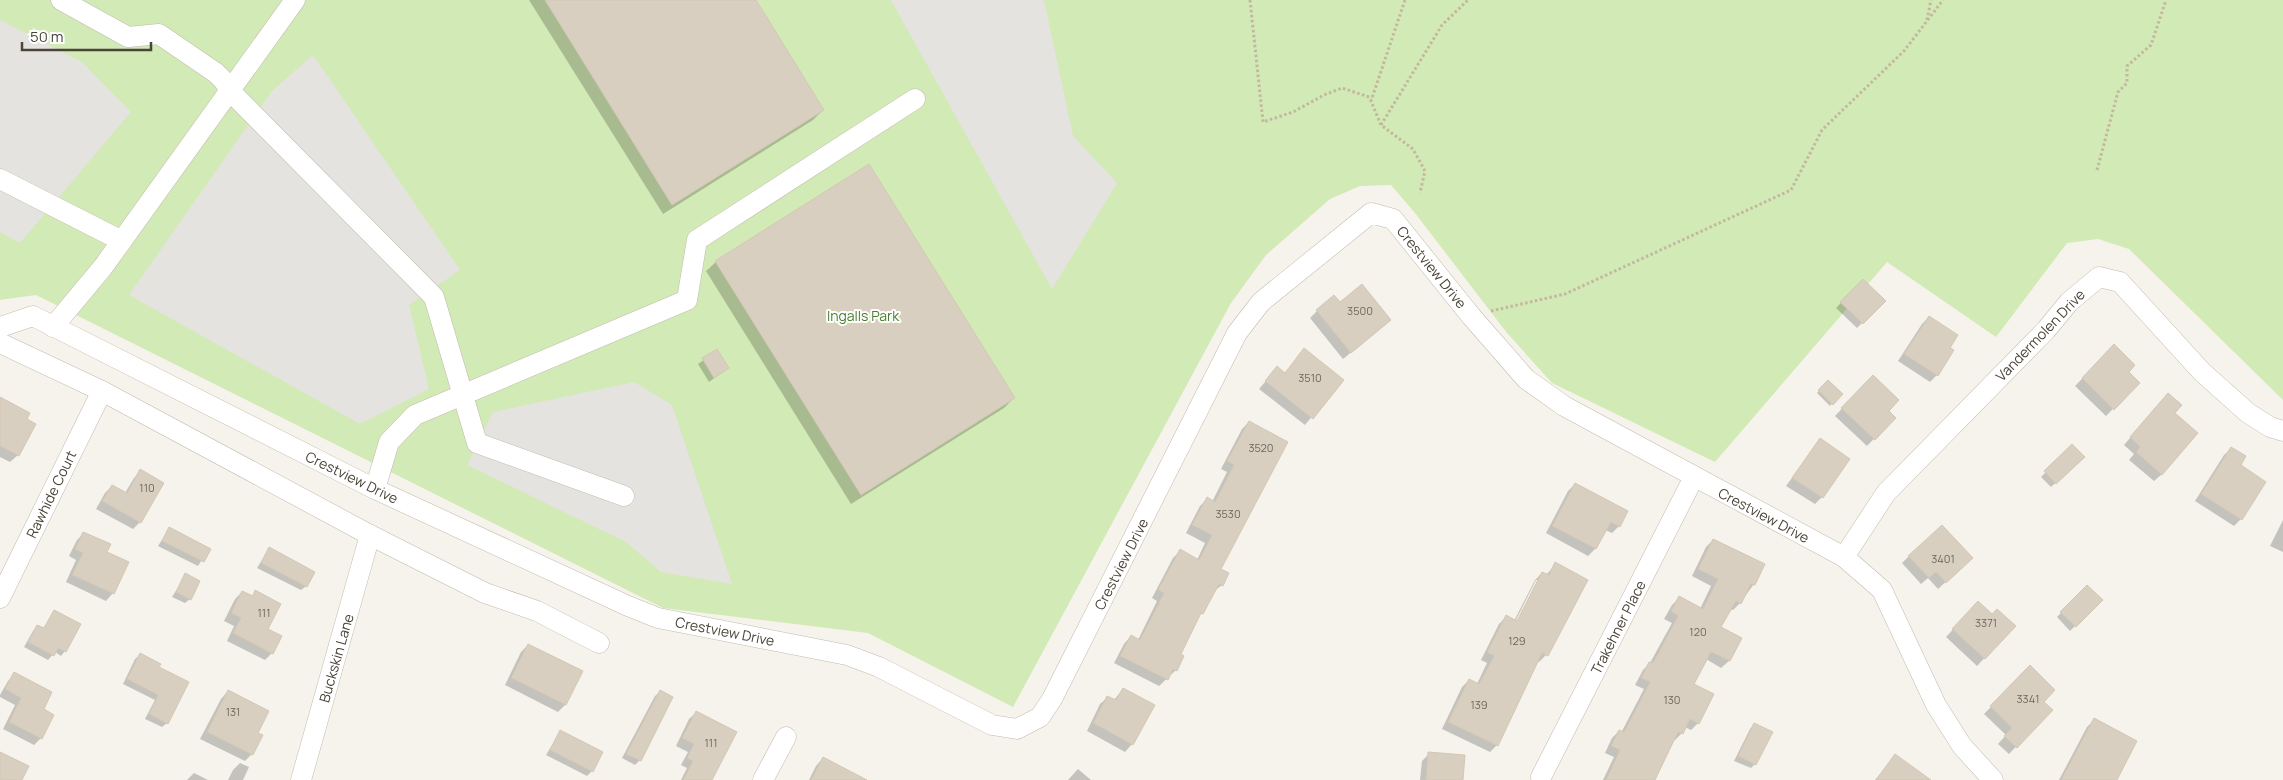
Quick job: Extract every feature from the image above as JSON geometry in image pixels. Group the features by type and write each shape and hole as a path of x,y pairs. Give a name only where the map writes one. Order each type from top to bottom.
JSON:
{"street":[{"path":"61,0 128,37 159,34 216,73 230,91 434,297 478,443 624,496"},
{"path":"53,327 103,267 295,0"},
{"path":"375,489 389,442 415,415 687,300 697,240 915,99"},
{"path":"0,179 122,241"},
{"name":"Crestview Drive","path":"0,327 33,316 375,489 658,618 847,655 879,667 992,725 1018,729 1040,717 1052,700 1237,333 1261,302 1370,213 1393,219 1471,316 1526,379 1556,401 1694,478 1844,557 1882,590 1936,705 1962,746 1993,780"},
{"name":"Vandermolen Drive","path":"1844,557 1886,494 2046,330 2069,302 2099,277 2120,282 2202,372 2248,413 2270,427 2283,431"},
{"path":"0,344 102,390 370,535 485,593 537,611 599,643"},
{"name":"Rawhide Court","path":"0,598 102,390"},
{"name":"Trakehner Place","path":"1541,777 1694,478"},
{"name":"Buckskin Lane","path":"301,780 370,535"},
{"path":"763,780 786,737"}],"path":[{"path":"1250,0 1263,122 1293,112 1324,95 1342,88 1372,98"},
{"path":"1405,0 1371,101 1381,125 1413,149 1425,171 1420,193"},
{"path":"1381,125 1442,26 1468,0"},
{"path":"1927,21 1931,0"},
{"path":"1471,316 1565,294 1792,190 1822,130 1904,50 1943,0"},
{"path":"2097,170 2118,92 2127,83 2127,66 2151,45 2166,0"}],"green space":[{"name":"Ingalls Park","path":"0,0 2283,0 2283,400 2129,249 2098,239 2067,243 1996,337 1887,262 1715,462 1552,383 1507,333 1415,213 1391,185 1360,186 1330,199 1266,255 1231,303 1013,707 868,633 663,608 36,295 0,300"}],"shaded area":[{"path":"891,0 1044,0 1073,136 1117,183 1052,289"},
{"path":"0,20 82,62 131,112 20,243 0,232"},
{"path":"313,55 460,270 409,305 429,389 360,424 129,295 272,91"},
{"path":"634,382 672,405 732,584 661,572 626,542 467,465 493,412"}],"building":[{"path":"545,0 756,0 824,110 672,205"},
{"path":"869,164 1015,398 861,495 715,261"},
{"path":"1863,279 1886,301 1863,324 1840,302"},
{"path":"1362,284 1391,320 1351,353 1316,310 1334,295 1340,302"},
{"path":"1929,316 1958,335 1950,348 1954,350 1938,376 1904,354"},
{"path":"2114,344 2135,365 2129,372 2140,383 2114,410 2082,378"},
{"path":"1304,348 1344,380 1313,419 1265,381 1277,366 1285,373"},
{"path":"717,349 729,368 714,378 702,358"},
{"path":"1873,375 1899,400 1889,411 1896,418 1875,440 1841,408"},
{"path":"1828,380 1843,394 1833,405 1818,390"},
{"path":"2168,393 2182,405 2175,413 2198,433 2162,475 2136,452 2140,447 2130,437"},
{"path":"0,397 30,413 27,419 36,424 19,456 0,446"},
{"path":"1249,421 1288,442 1221,569 1229,573 1223,586 1219,584 1203,614 1201,613 1181,654 1184,656 1177,671 1173,669 1168,680 1120,656 1131,635 1140,640 1164,593 1158,590 1180,549 1199,560 1212,535 1192,525 1207,497 1215,502 1234,465 1227,461"},
{"path":"1820,438 1850,459 1823,498 1792,478"},
{"path":"2072,444 2085,457 2056,484 2044,471"},
{"path":"2231,447 2246,456 2241,465 2266,482 2242,520 2201,494"},
{"path":"140,469 164,483 141,523 102,501 112,485 127,493"},
{"path":"1575,483 1628,511 1620,527 1611,522 1596,549 1552,526"},
{"path":"1942,525 1973,558 1946,583 1936,572 1929,578 1908,556"},
{"path":"169,527 211,549 204,562 162,541"},
{"path":"83,532 111,544 107,552 129,562 114,594 72,575 83,553 75,549"},
{"path":"1713,539 1765,564 1755,585 1751,584 1741,604 1736,601 1721,627 1742,638 1730,661 1711,652 1694,684 1714,694 1699,724 1690,719 1683,734 1678,732 1655,780 1606,780 1620,750 1611,746 1619,730 1624,732 1650,682 1641,678 1649,662 1653,663 1678,616 1671,611 1679,596 1703,609 1718,579 1698,569"},
{"path":"269,547 315,572 307,587 261,563"},
{"path":"1555,562 1588,580 1548,656 1542,653 1498,746 1448,722 1469,679 1479,684 1494,656 1487,652 1506,615 1517,621 1542,572 1549,575"},
{"path":"185,573 200,581 191,600 176,592"},
{"path":"2087,585 2103,600 2076,627 2060,612"},
{"path":"255,590 281,604 268,629 282,636 273,654 233,633 241,618 231,613 242,591 253,596"},
{"path":"1978,601 1992,614 1997,609 2016,626 1985,659 1952,629"},
{"path":"54,610 81,624 66,652 58,648 54,656 28,642 37,625 44,628"},
{"path":"528,644 583,671 566,705 511,678"},
{"path":"140,653 161,664 159,667 189,682 168,724 149,714 158,695 127,679"},
{"path":"2030,665 2055,690 2044,702 2053,710 2017,748 2004,736 2012,728 1990,706"},
{"path":"14,672 52,692 44,709 54,715 42,739 9,722 21,698 5,689"},
{"path":"1123,688 1155,705 1133,745 1093,723 1107,696 1116,700"},
{"path":"228,690 269,711 258,733 263,735 253,755 207,732"},
{"path":"660,690 673,697 641,761 626,754"},
{"path":"696,711 737,732 712,780 683,780 693,761 687,758 694,744 682,738"},
{"path":"2094,718 2137,741 2117,780 2061,780"},
{"path":"1754,723 1773,732 1756,765 1738,756"},
{"path":"560,730 603,752 593,772 550,750"},
{"path":"0,752 29,766 22,780 0,780"},
{"path":"1428,752 1465,755 1463,780 1426,780"},
{"path":"1895,754 1931,780 1876,780"},
{"path":"823,757 867,780 811,780"}]}
